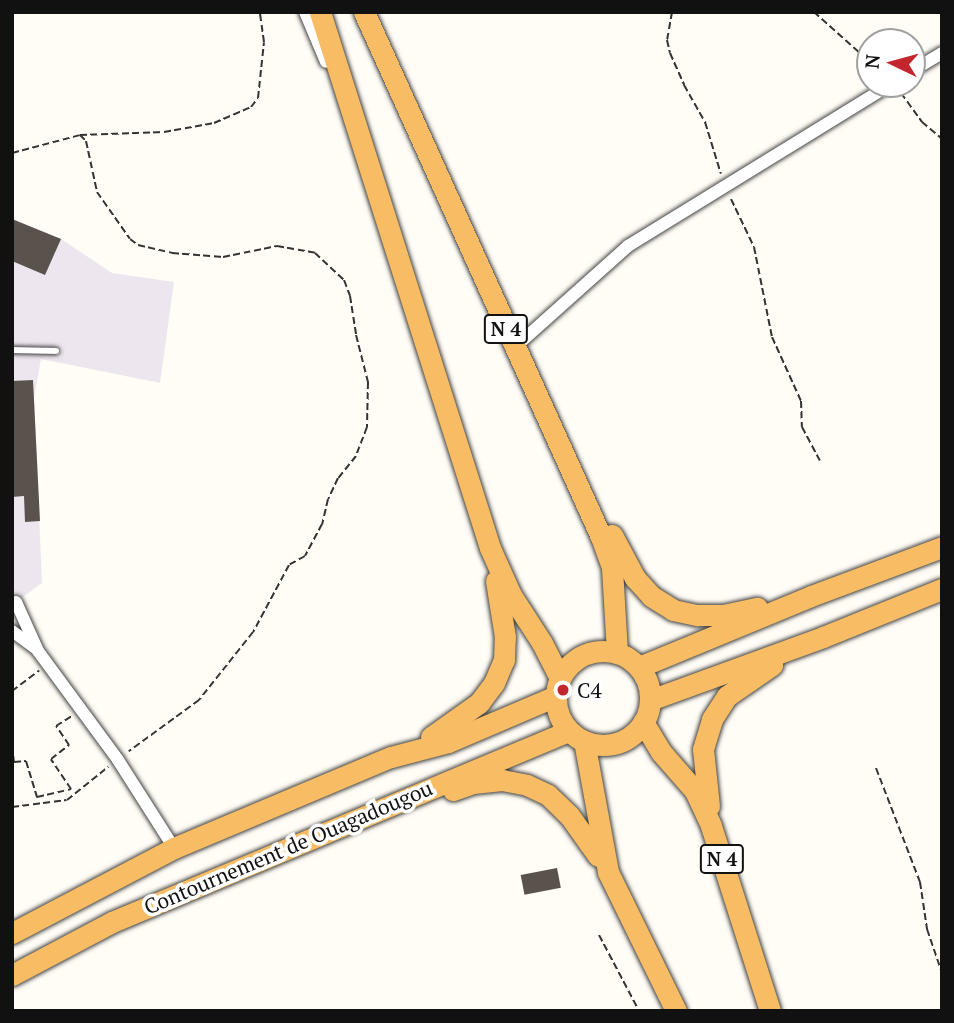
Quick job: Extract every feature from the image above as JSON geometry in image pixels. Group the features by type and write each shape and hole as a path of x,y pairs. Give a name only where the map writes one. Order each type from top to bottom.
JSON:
{"highway":[{"path":"320,12 365,146 491,548 511,595 542,643 558,687 558,715 576,736 608,872"},
{"name":"N 4","path":"364,12 577,482 612,568 617,652"},
{"path":"577,482 603,518 635,578 651,596 673,610 697,615 723,615 811,596"},
{"path":"639,667 811,596 942,547"},
{"path":"391,757 461,719 479,703 494,683 504,660 505,636 491,548"},
{"path":"650,700 942,589"},
{"path":"711,825 704,749 712,719 727,696 752,676 823,636"},
{"path":"558,687 566,667 586,653 598,650 617,652 639,667 648,681 650,700 643,722 631,736 608,745 576,736"},
{"name":"Contournement de Ouagadougou","path":"12,933 174,848 391,757 447,741 558,687"},
{"name":"N 4","path":"643,722 661,752 695,791 711,825 770,1011"},
{"name":"Contournement de Ouagadougou","path":"12,975 112,922 407,800 447,780 576,736"},
{"path":"407,800 439,796 473,783 502,780 527,785 548,795 569,815 608,872 676,1011"}],"street":[{"path":"305,12 326,62"},
{"path":"926,63 942,53"},
{"path":"514,348 628,246 870,98"},
{"path":"14,598 38,651 118,760 174,848"},
{"path":"12,631 38,651"}],"lane":[{"path":"12,350 56,351"}],"path":[{"path":"12,153 80,135 164,132 214,123 251,107 258,98 264,42 260,12"},
{"path":"672,12 667,40 670,53 705,122 724,187 754,247 772,337 801,401 802,427 820,461"},
{"path":"814,12 856,50"},
{"path":"904,98 922,122 942,139"},
{"path":"12,807 67,800 199,700 253,632 289,565 305,556 322,524 328,499 338,478 356,456 367,427 368,382 356,335 350,296 344,280 315,253 278,246 223,257 172,253 138,245 130,239 97,192 86,141 80,135"},
{"path":"12,691 41,669"},
{"path":"12,746 14,762 26,761 37,797 71,789 51,759 69,745 56,726 74,714"},
{"path":"876,768 920,882 927,929 942,973"},
{"path":"599,935 639,1011"}],"shaded area":[{"path":"12,219 61,239 112,273 174,282 160,383 41,359 34,399 42,583 12,605"}],"building":[{"path":"12,219 61,239 45,275 12,261"},
{"path":"33,380 40,521 25,522 24,496 12,497 12,381"},
{"path":"557,868 561,888 524,895 521,875"}],"place":[{"name":"C4","path":"563,690"}]}
